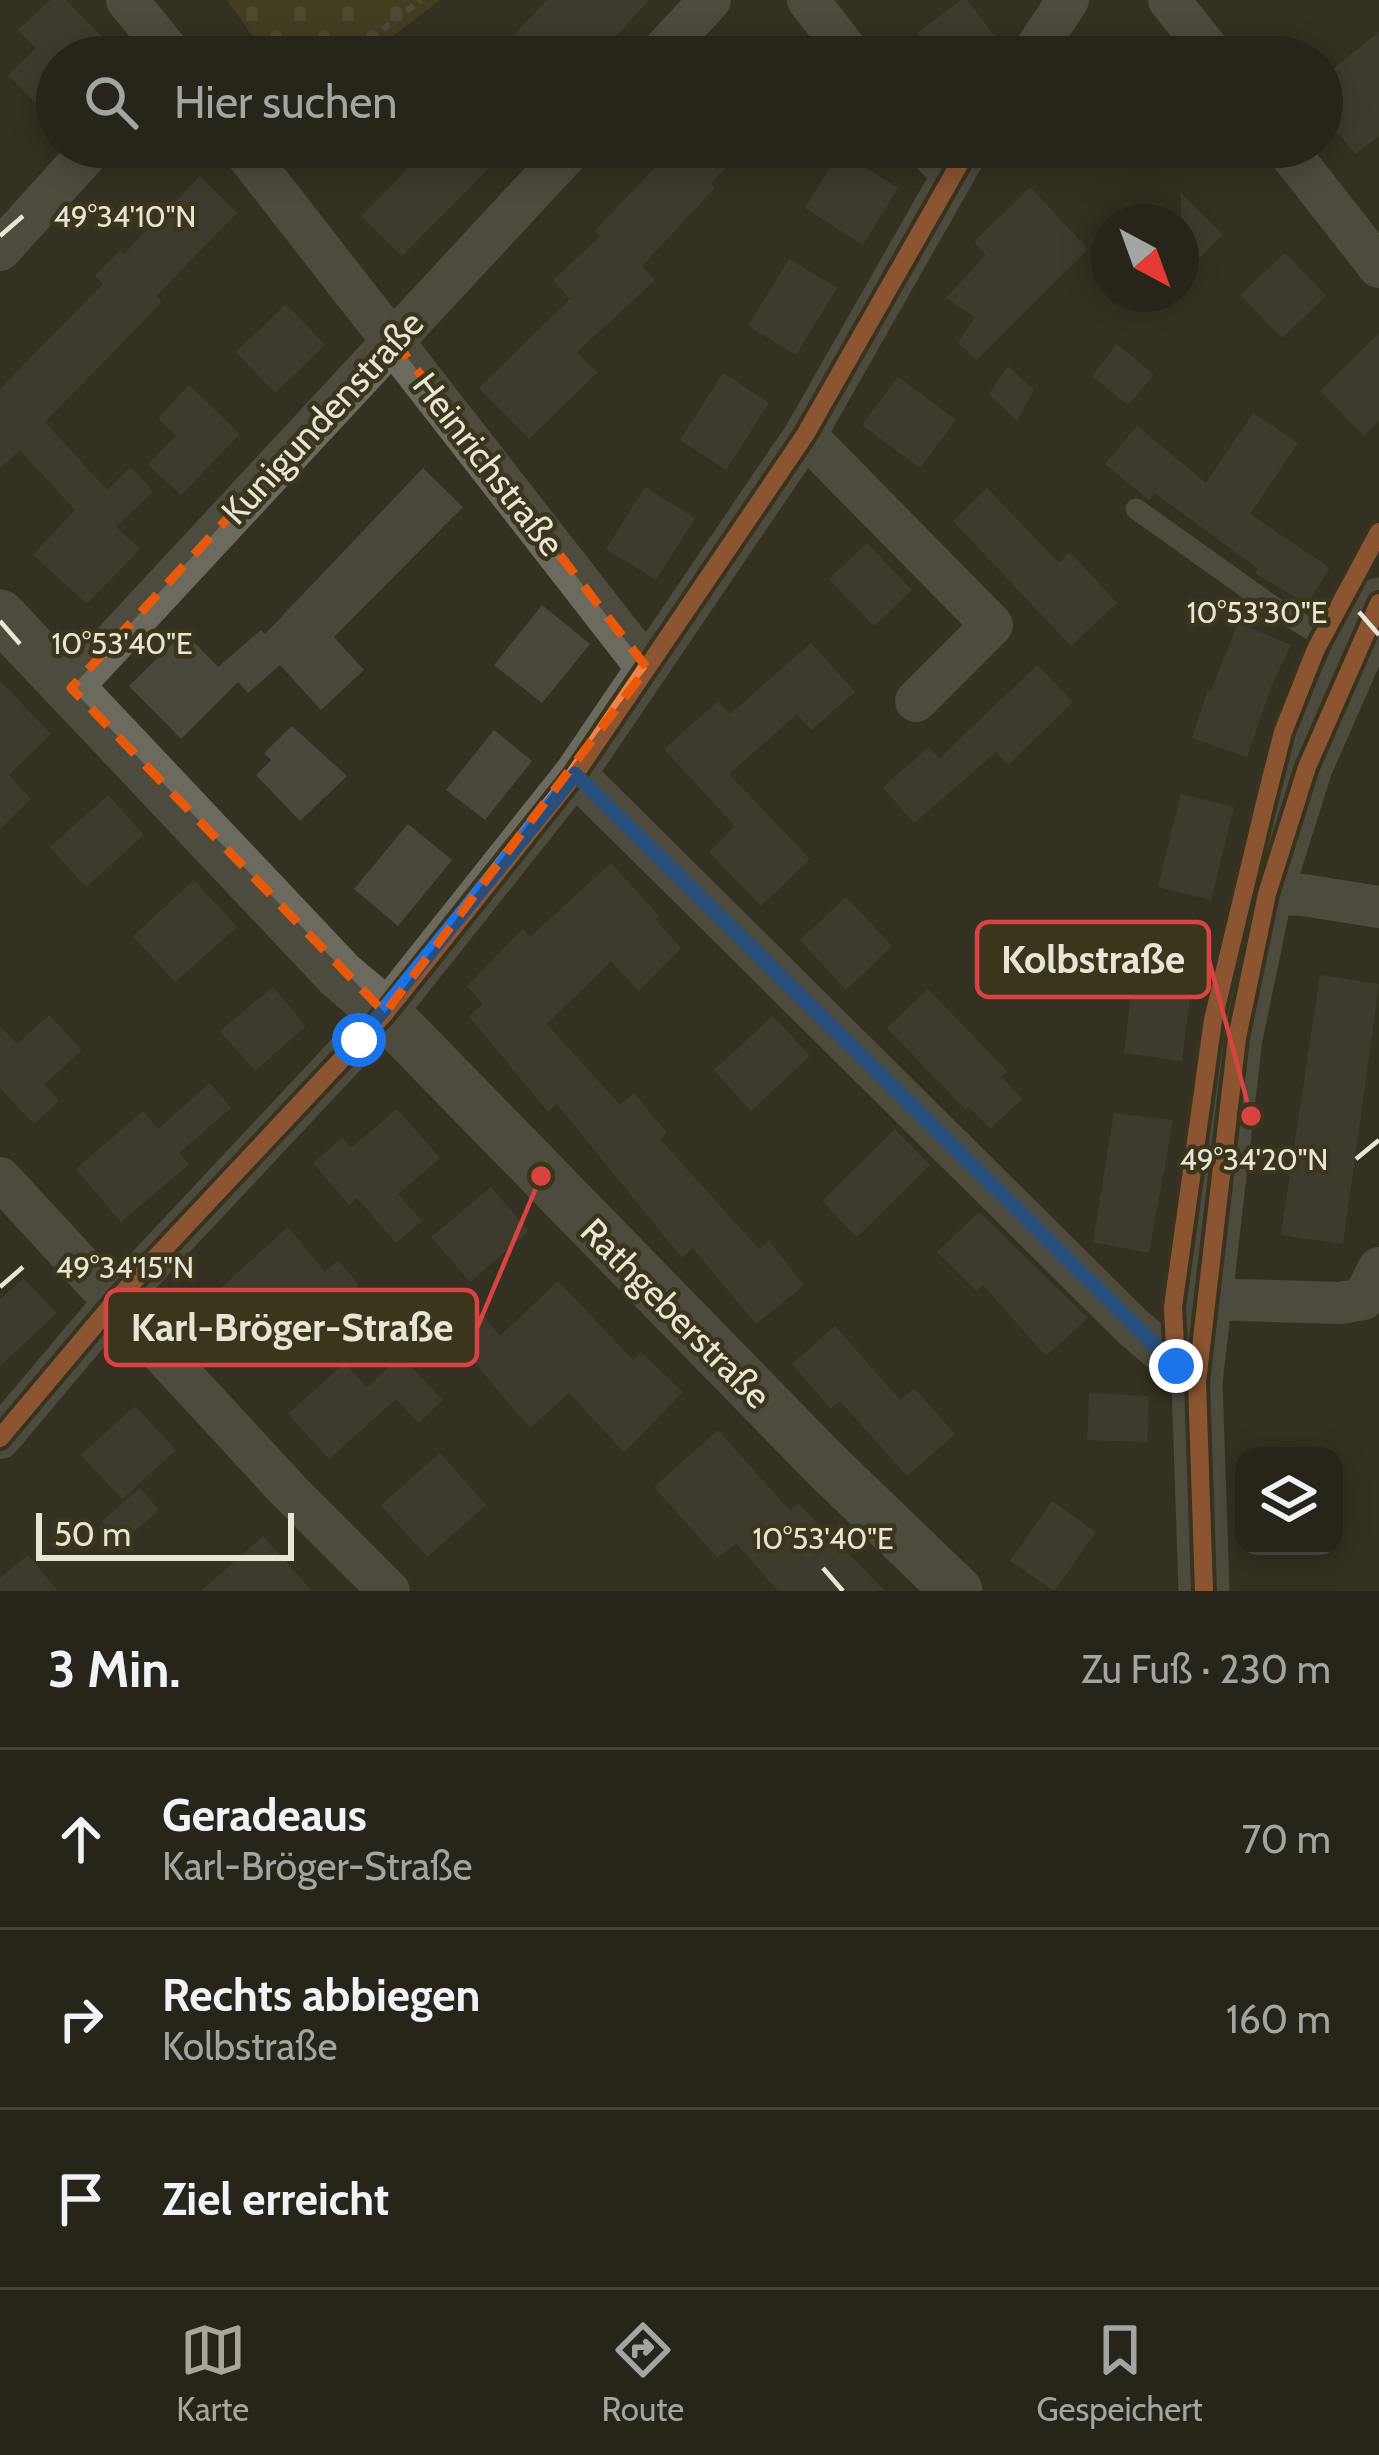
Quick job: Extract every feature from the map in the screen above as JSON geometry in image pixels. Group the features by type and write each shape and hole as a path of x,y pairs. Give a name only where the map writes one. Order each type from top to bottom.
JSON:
{"street":[{"path":"127,0 156,36"},
{"path":"677,36 710,0"},
{"path":"808,0 836,36"},
{"path":"1044,36 1068,0"},
{"path":"1169,0 1197,36"},
{"path":"0,250 74,168"},
{"name":"Heinrichstraße","path":"258,168 647,668"},
{"name":"Kunigundenstraße","path":"71,688 553,168"},
{"path":"0,1438 116,1300 385,1013 575,774 805,434 943,168"},
{"path":"1302,168 1379,266"},
{"path":"805,434 992,625 916,701"},
{"path":"1204,1591 1197,1382 1225,1300 1238,1038 1267,894 1307,767 1379,603"},
{"name":"Rathgeberstraße","path":"0,615 341,976 385,1013 826,1466 957,1591"},
{"path":"575,774 1017,1214 1197,1382"},
{"path":"1267,894 1379,907"},
{"path":"0,1178 288,1490 389,1591"},
{"path":"1225,1300 1340,1303 1363,1298 1379,1268"}],"lane":[{"path":"1136,509 1272,606 1356,656"}],"path":[{"path":"374,36 421,0"}],"highlighted area":[{"path":"393,339 647,668 385,1013 71,688"}],"green space":[{"path":"227,0 440,0 393,36 252,36"}],"building":[{"path":"50,0 66,0 101,36 36,36 36,48 18,30"},
{"path":"547,0 649,0 616,36 513,36"},
{"path":"967,0 995,36 919,36 917,33"},
{"path":"1379,32 1379,136 1355,154 1343,139 1343,61"},
{"path":"36,48 36,104 8,75"},
{"path":"408,168 489,168 402,256 361,216"},
{"path":"654,168 725,168 711,183 715,188 642,266 655,280 577,352 597,373 529,439 479,388 570,299 553,280 600,237 595,231"},
{"path":"830,168 866,168 898,188 863,245 805,208"},
{"path":"200,176 237,213 156,296 162,302 45,422 107,490 130,467 153,491 116,527 140,549 87,604 33,555 75,510 20,450 0,468 0,389 103,284 95,275 120,251 123,255"},
{"path":"1030,187 1088,249 977,360 958,343 975,317 946,298 986,255 974,242"},
{"path":"1199,211 1223,235 1199,258"},
{"path":"1285,253 1326,296 1282,338 1240,295"},
{"path":"789,259 837,288 796,355 748,326"},
{"path":"286,304 325,345 275,393 236,352"},
{"path":"1379,333 1379,421 1364,436 1320,391"},
{"path":"1117,344 1154,375 1128,405 1092,376"},
{"path":"1008,366 1034,390 1017,421 989,394"},
{"path":"723,373 769,403 726,470 680,440"},
{"path":"898,377 956,420 920,468 862,425"},
{"path":"189,385 240,434 181,495 148,465 176,435 158,418"},
{"path":"1253,413 1298,443 1250,514 1330,568 1307,604 1255,573 1258,569 1155,493 1149,500 1105,464 1137,426 1206,483"},
{"path":"423,468 463,507 334,637 364,670 321,710 280,665 248,693 238,682 181,739 129,686 184,632 218,667 261,630 265,634"},
{"path":"645,487 695,518 656,580 606,549"},
{"path":"987,488 1059,563 1070,552 1117,603 1071,646 953,521"},
{"path":"867,543 912,590 874,626 829,579"},
{"path":"542,605 590,644 542,703 494,665"},
{"path":"1238,623 1291,645 1247,757 1192,738"},
{"path":"811,643 855,692 811,730 797,714 729,774 810,859 761,906 709,852 735,826 664,749 718,701 730,714"},
{"path":"1037,665 1073,702 1008,765 996,752 914,823 883,787 929,747 939,759"},
{"path":"0,681 51,734 9,775 31,799 0,829"},
{"path":"292,726 347,776 300,821 256,775 271,760 264,753"},
{"path":"494,730 532,761 485,820 446,790"},
{"path":"1181,794 1234,807 1211,900 1158,887"},
{"path":"108,795 144,835 86,887 50,847"},
{"path":"408,824 452,860 398,926 354,889"},
{"path":"611,863 681,948 639,991 611,961 547,1024 620,1105 634,1093 667,1133 660,1139 759,1249 769,1241 804,1285 756,1324 693,1248 682,1258 557,1104 548,1112 469,1016 483,1004 467,986 523,929 530,937"},
{"path":"194,880 237,927 175,982 133,936"},
{"path":"846,897 892,946 846,990 800,940"},
{"path":"1138,933 1197,940 1182,1061 1124,1053"},
{"path":"1320,975 1379,984 1343,1244 1281,1235"},
{"path":"273,987 306,1026 255,1071 220,1031"},
{"path":"928,989 1007,1071 1001,1077 1022,1099 990,1129 887,1028"},
{"path":"49,1015 82,1050 44,1085 59,1101 34,1124 0,1088 0,1026 17,1044"},
{"path":"773,1016 810,1056 751,1111 714,1070"},
{"path":"210,1083 231,1108 179,1153 189,1164 121,1222 76,1169 143,1111 158,1129"},
{"path":"397,1109 440,1158 398,1194 422,1221 396,1243 357,1198 349,1205 313,1163 342,1138 351,1148"},
{"path":"1114,1113 1173,1120 1149,1253 1093,1242"},
{"path":"895,1129 930,1165 857,1237 822,1201"},
{"path":"491,1187 529,1231 470,1282 431,1237"},
{"path":"979,1212 1088,1318 1046,1356 983,1285 976,1291 937,1252"},
{"path":"288,1227 325,1272 338,1260 359,1285 321,1319 308,1305 241,1365 194,1312"},
{"path":"23,1278 57,1313 0,1366 0,1300"},
{"path":"558,1281 633,1360 641,1352 683,1392 624,1452 569,1393 530,1428 435,1316 464,1292 500,1336"},
{"path":"835,1326 900,1400 914,1388 955,1434 907,1476 840,1401 831,1409 792,1364"},
{"path":"400,1356 443,1400 419,1423 396,1399 329,1459 288,1414 345,1363 367,1388"},
{"path":"1089,1393 1149,1396 1147,1442 1087,1440"},
{"path":"135,1406 176,1450 122,1499 81,1455"},
{"path":"718,1430 790,1511 798,1503 885,1591 778,1591 736,1543 718,1558 654,1487"},
{"path":"440,1453 486,1505 427,1557 381,1505"},
{"path":"140,1488 159,1510 121,1543 102,1521"},
{"path":"1052,1501 1096,1532 1054,1591 1010,1561"},
{"path":"263,1536 312,1591 201,1591"},
{"path":"28,1555 58,1591 0,1591 0,1578"}],"cycle path":[{"path":"0,1438 116,1300 385,1013 575,774 805,435 957,168"},
{"path":"1176,1366 1173,1307 1213,1020 1266,799 1283,732 1316,649 1379,532"},
{"path":"1204,1591 1197,1382 1237,1038 1267,894 1307,767 1379,603"}],"place":[{"name":"Kolbstraße","path":"1251,1116"},
{"name":"Karl-Bröger-Straße","path":"541,1176"}],"route":[{"path":"359,1040 575,774 1176,1366"}]}
